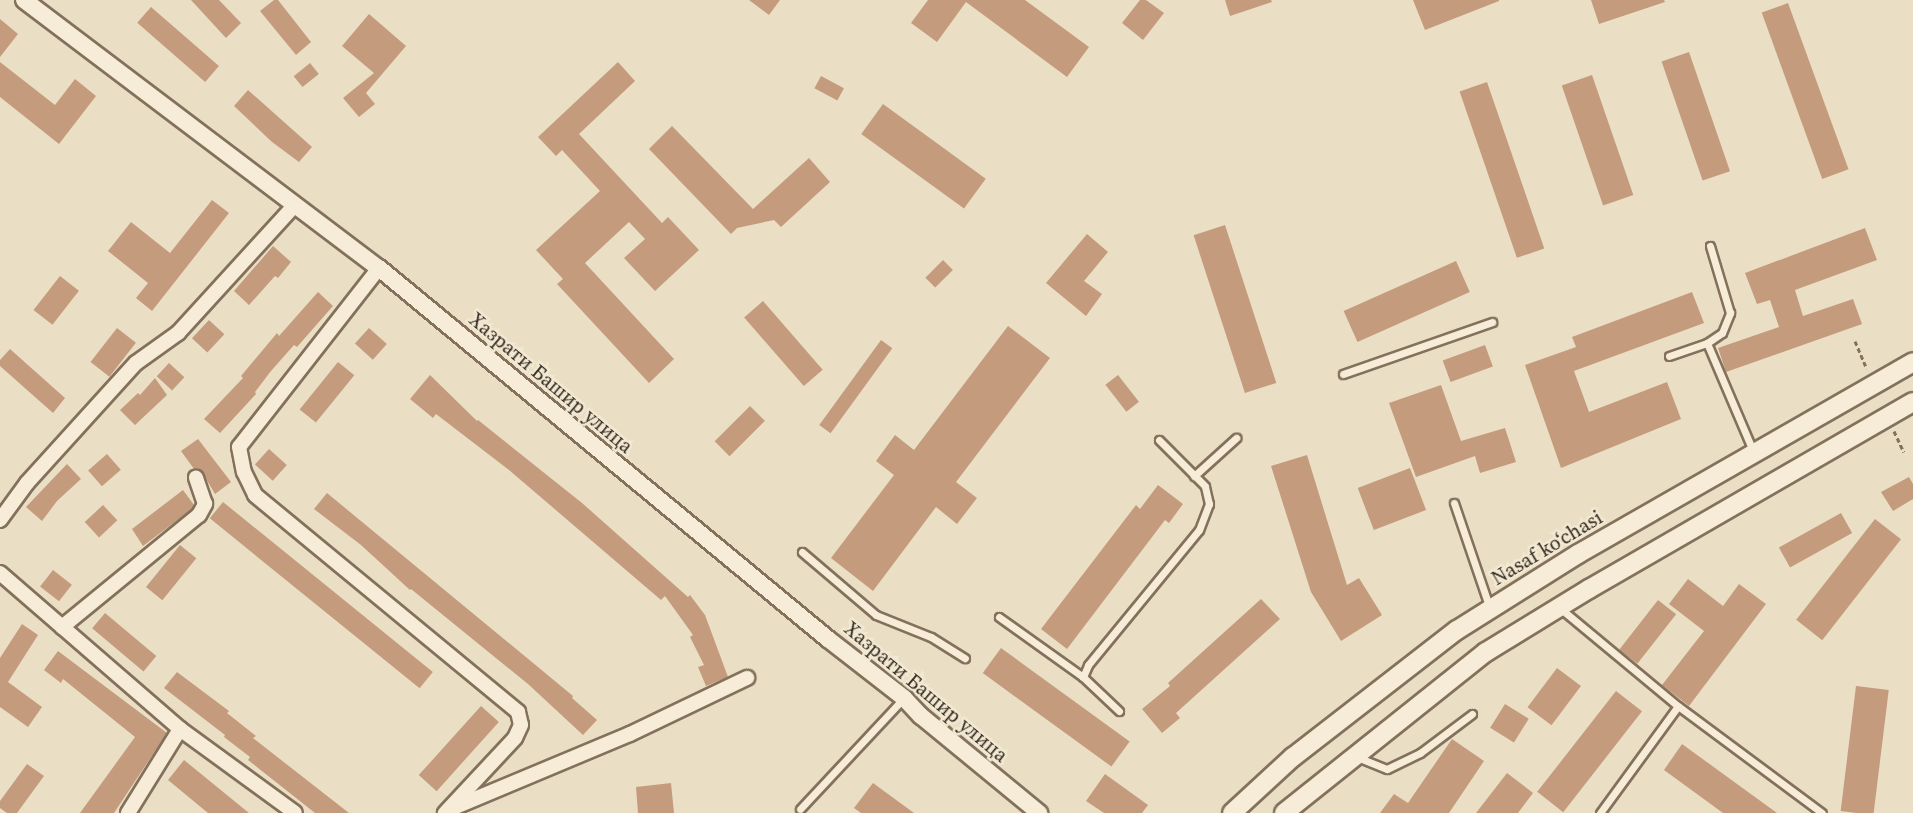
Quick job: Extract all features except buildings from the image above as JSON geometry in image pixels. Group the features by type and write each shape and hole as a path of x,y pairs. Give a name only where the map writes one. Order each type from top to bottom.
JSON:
{"main road":[{"name":"Nasaf ko‘chasi","path":"1232,813 1293,757 1457,630 1578,554 1913,362"},
{"path":"1284,813 1486,652 1559,607 1913,402"}],"street":[{"name":"Хазрати Башир улица","path":"24,0 379,268 828,639 904,698 921,716 1039,813"},
{"path":"0,520 27,483 136,363 178,333 295,205"},
{"path":"379,268 239,447 244,472 255,495 518,712 520,725 515,738 446,812"},
{"path":"62,627 199,516 205,504 196,478"},
{"path":"0,573 180,729 295,813"},
{"path":"446,812 630,734 747,678"},
{"path":"128,813 180,729"}],"lane":[{"path":"1669,356 1707,343 1722,333 1730,313 1710,246"},
{"path":"1343,374 1492,322"},
{"path":"1707,343 1753,452"},
{"path":"1194,476 1236,438"},
{"path":"1083,677 1088,665 1199,530 1209,504 1205,486 1159,440"},
{"path":"1454,503 1490,609"},
{"path":"802,552 876,615 931,637 965,658"},
{"path":"1559,607 1678,706 1822,813"},
{"path":"999,617 1083,677 1119,711"},
{"path":"800,809 904,698"},
{"path":"1600,813 1678,706"},
{"path":"1355,756 1386,769 1420,753 1472,714"}],"path":[{"path":"1855,341 1867,369"},
{"path":"1894,431 1904,452"}]}
